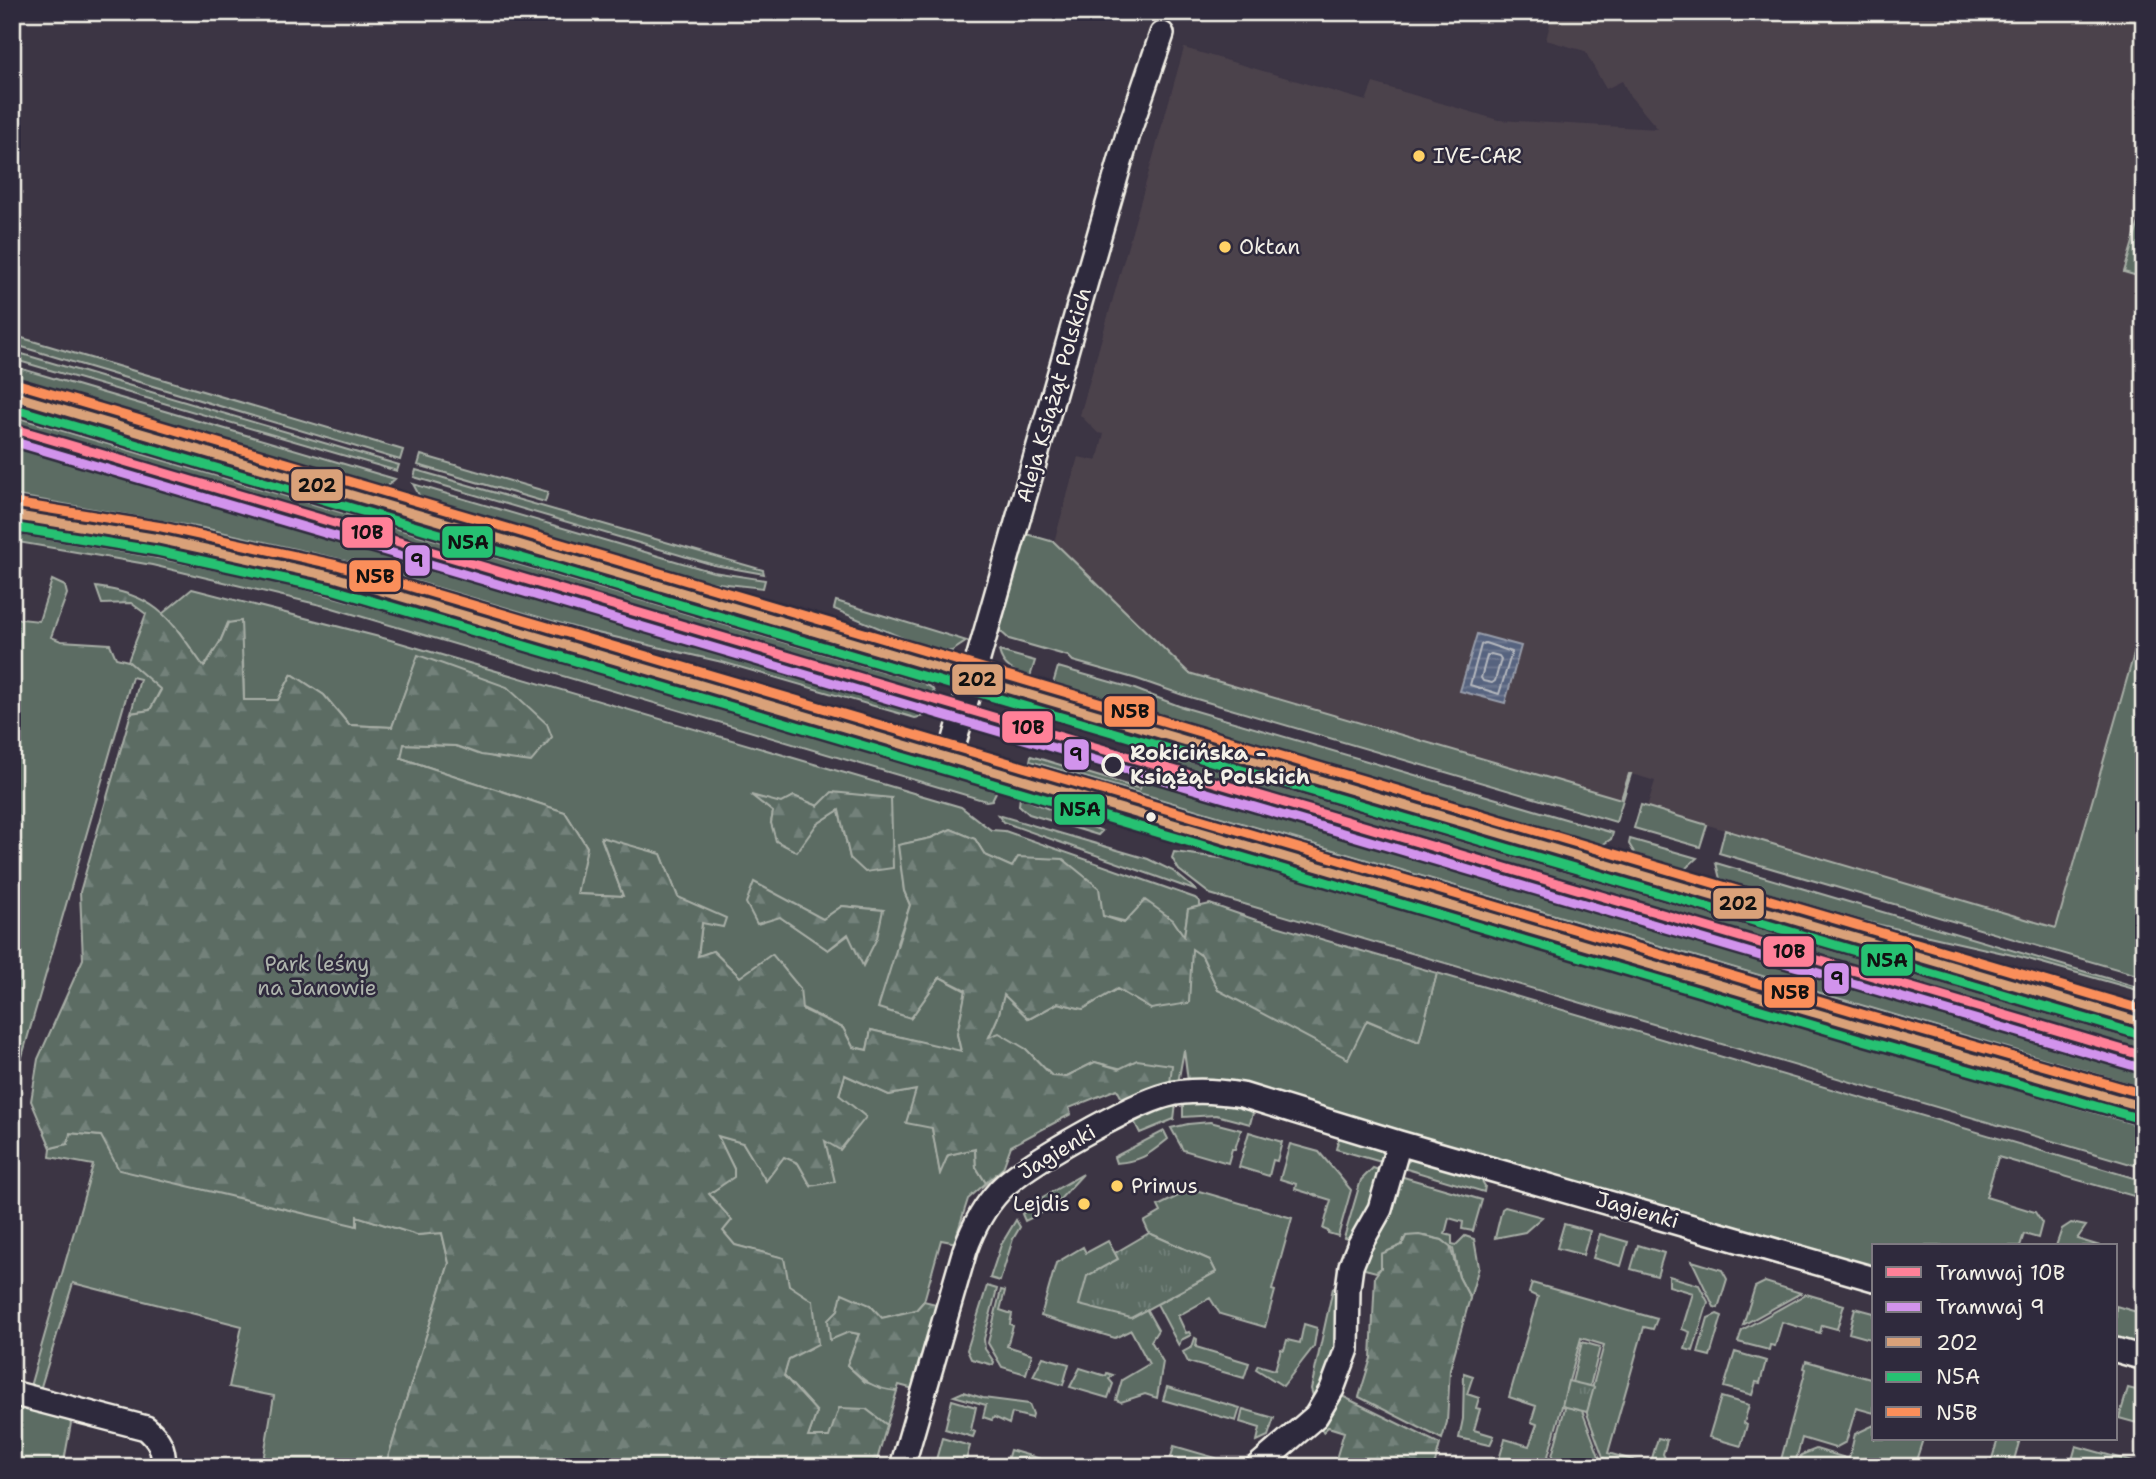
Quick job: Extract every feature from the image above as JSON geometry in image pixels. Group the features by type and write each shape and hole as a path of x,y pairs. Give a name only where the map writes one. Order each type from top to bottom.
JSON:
{"main road":[{"path":"12,395 2144,1023"},
{"path":"12,515 159,539 334,577 1866,1028 2144,1107"}],"street":[{"name":"Aleja Książąt Polskich","path":"950,757 1129,131 1162,34"},
{"name":"Jagienki","path":"902,1467 969,1238 979,1218 999,1190 1023,1170 1136,1108 1155,1099 1181,1092 1215,1091 1242,1095 1399,1143 1872,1278"},
{"path":"1257,1467 1316,1416 1332,1390 1347,1349 1351,1266 1380,1209 1399,1143"},
{"path":"2118,1351 2144,1358"},
{"path":"12,1393 146,1429 158,1438 162,1448 163,1467"}],"shaded area":[{"path":"1553,12 2144,12 2144,205 2124,272 2144,278 2144,619 2056,928 1647,807 1655,781 1639,776 1629,774 1621,799 1189,673 1054,542 1078,457 1097,461 1101,446 1104,434 1098,433 1080,415 1184,48 1366,101 1373,83 1498,120 1658,129 1630,96 1622,81 1606,89 1585,51 1546,40"}],"green space":[{"path":"2144,205 2144,278 2124,272"},
{"path":"12,335 403,450 400,460 12,344"},
{"path":"12,351 399,465 397,471 12,359"},
{"path":"12,366 395,479 386,487 12,378"},
{"path":"12,416 923,683 932,688 937,697 931,715 915,718 722,662 580,629 339,559 208,529 12,495 12,446 66,462 72,443 12,425"},
{"path":"421,455 548,492 545,502 418,465"},
{"path":"416,470 763,570 764,574 714,565 414,477"},
{"path":"413,484 713,572 765,580 763,588 709,582 420,497"},
{"path":"12,533 278,582 997,790 992,800 986,801 329,607 152,565 12,541"},
{"path":"1026,534 1054,542 1189,673 1621,799 1631,774 1616,822 1183,695 1009,639 999,630"},
{"path":"52,580 65,586 67,594 51,637 61,641 110,644 116,658 128,661 161,689 150,710 131,713 140,679 132,677 12,1091 12,618 39,621"},
{"name":"Park leśny na Janowie","path":"96,587 134,596 148,603 182,635 204,667 228,623 241,621 244,700 278,700 292,674 324,695 349,725 392,727 418,655 507,687 547,724 552,737 531,762 481,755 456,746 404,744 401,758 565,812 587,847 577,894 623,896 601,837 661,854 678,897 726,918 723,927 702,923 698,956 713,951 740,977 772,954 800,988 802,1009 843,1028 853,1047 867,1050 871,1030 961,1051 957,1034 966,990 940,977 911,1018 878,1008 910,905 904,891 898,845 931,838 951,829 975,839 985,855 1012,867 1018,857 1063,859 1099,888 1103,916 1124,923 1145,900 1173,920 1184,936 1188,909 1210,904 1437,973 1419,1042 1367,1020 1348,1059 1218,990 1202,956 1192,949 1189,1003 1151,1009 1117,989 1083,1009 1058,1003 1029,1019 1004,995 989,1037 999,1033 1026,1049 1052,1076 1065,1077 1095,1062 1119,1069 1137,1060 1172,1065 1170,1083 1136,1094 1124,1103 1117,1089 1069,1108 1071,1114 1011,1146 1003,1168 986,1183 976,1167 975,1149 948,1155 940,1174 932,1128 906,1123 916,1090 889,1095 845,1075 839,1095 866,1117 840,1150 825,1141 835,1182 811,1186 798,1163 784,1157 766,1181 743,1143 718,1136 734,1169 734,1177 709,1194 732,1220 723,1231 735,1245 784,1258 789,1285 813,1301 818,1344 789,1359 784,1376 817,1412 808,1437 829,1437 839,1408 866,1409 887,1425 875,1467 385,1467 449,1263 442,1233 417,1235 357,1216 357,1226 119,1170 101,1136 70,1133 68,1144 51,1148 31,1101 38,1059 83,959 80,892 131,713 150,710 161,690 128,661 146,614 131,603 102,604"},
{"path":"192,589 387,639 961,807 991,830 1005,831 1195,898 1200,902 1200,906 1188,909 1184,936 1103,916 985,855 975,839 951,829 931,838 899,845 904,891 910,905 897,943 911,1018 940,977 966,991 957,1034 961,1052 871,1030 867,1050 853,1047 843,1028 740,977 713,951 698,957 702,923 678,897 661,854 601,838 623,896 576,894 587,847 565,812 401,758 403,744 456,746 497,758 418,656 392,727 349,725 324,695 292,674 278,700 244,700 243,659 228,623 204,668 175,626 162,614","holes":["753,796 781,804 794,796 818,806 891,798 850,858 839,810 817,824 771,823 773,812","842,906 883,910 828,950 780,917 823,919"]},
{"path":"836,601 967,641 952,651 941,651 834,609"},
{"path":"2144,619 2144,977 1719,853 1725,830 2056,928"},
{"path":"999,651 1035,661 1030,677 1007,665"},
{"path":"1058,667 1132,688 1179,706 1613,833 1611,839 1602,845 1053,684"},
{"path":"1040,727 1148,760 1152,750 2144,1042 2144,1088 1030,761 1031,756 1140,789 1143,778 1034,747"},
{"path":"832,792 891,798 893,868 865,872 850,858 839,810 817,824 797,852 776,841 771,823 773,812 751,795 781,803 794,796 818,806"},
{"path":"1020,797 1102,831 1098,835 1029,814 1019,805"},
{"path":"1641,805 1707,825 1700,847 1634,828"},
{"path":"998,815 1148,859 1173,871 1197,891 1003,822"},
{"path":"1630,839 1697,858 1685,869 1635,854 1629,844"},
{"path":"1174,852 1235,860 2144,1127 2144,1168 1210,894 1179,870 1172,858"},
{"path":"1716,863 2144,989 2144,992 2021,957 1863,921 1720,879"},
{"path":"754,882 823,919 842,906 883,910 877,938 863,966 848,934 828,950 780,917 757,924 746,903"},
{"path":"1192,948 1202,956 1218,990 1366,1020 1419,1042 1437,973 2144,1181 2144,1199 1998,1157 1986,1197 2035,1212 2042,1223 2038,1238 2024,1234 2021,1244 1872,1244 1872,1268 1240,1085 1188,1081 1184,1050 1178,1083 1095,1062 1065,1077 1052,1076 1026,1049 989,1037 1004,994 1029,1019 1058,1003 1083,1009 1117,989 1151,1009"},
{"path":"845,1075 889,1095 916,1090 932,1128 940,1172 948,1155 975,1149 976,1167 986,1183 968,1199 957,1234 957,1243 941,1240 924,1301 916,1310 882,1318 870,1305 849,1332 859,1334 847,1365 865,1382 897,1391 887,1425 866,1409 829,1437 808,1437 817,1412 784,1376 790,1348 791,1317 783,1258 734,1245 723,1231 709,1194 734,1176 734,1169 717,1136 743,1143 766,1181 784,1156 798,1163 811,1186"},
{"path":"1186,1101 1212,1101 1254,1109 1250,1124 1216,1115 1183,1117 1183,1105"},
{"path":"1176,1103 1174,1119 1140,1133 1133,1119"},
{"path":"1210,1122 1241,1130 1228,1163 1183,1150 1171,1128"},
{"path":"1164,1131 1168,1139 1150,1153 1139,1159 1116,1163 1114,1157"},
{"path":"1249,1132 1282,1142 1277,1161 1273,1160 1269,1176 1239,1167"},
{"path":"70,1133 101,1136 357,1226 357,1216 417,1235 442,1233 449,1263 385,1467 262,1467 274,1396 229,1387 242,1326 73,1283 39,1393 29,1390 93,1165 50,1157 51,1148 67,1144"},
{"path":"1340,1134 1379,1147 1385,1163 1336,1149"},
{"path":"1290,1144 1319,1152 1351,1190 1338,1236 1323,1229 1331,1200 1295,1189 1296,1184 1280,1179"},
{"path":"1413,1158 1479,1176 1485,1186 1484,1192 1403,1168"},
{"path":"1373,1168 1382,1171 1372,1205 1352,1240 1344,1238 1361,1180"},
{"path":"1083,1174 1052,1208 1025,1221 1022,1214 1041,1198"},
{"path":"1400,1176 1482,1200 1473,1231 1462,1229 1463,1222 1449,1218 1445,1234 1452,1236 1452,1244 1456,1245 1465,1236 1474,1239 1479,1267 1470,1298 1459,1277 1453,1249 1442,1240 1426,1236 1404,1239 1402,1245 1381,1262 1381,1268 1376,1272 1361,1268"},
{"path":"1192,1189 1292,1218 1272,1290 1275,1291 1265,1327 1220,1314 1210,1298 1178,1316 1186,1333 1191,1335 1181,1340 1179,1346 1157,1304 1216,1272 1210,1260 1149,1233 1144,1222 1161,1212 1158,1206"},
{"path":"1505,1207 1542,1217 1525,1232 1495,1238 1502,1209"},
{"path":"1016,1220 1020,1227 1013,1239 1000,1281 990,1278 1001,1245"},
{"path":"2071,1223 2086,1226 2077,1239 2093,1244 2057,1244 2062,1229"},
{"path":"1564,1224 1590,1231 1583,1255 1557,1248"},
{"path":"1149,1233 1210,1260 1216,1272 1131,1318 1079,1305 1087,1276 1118,1259 1115,1253"},
{"path":"1600,1234 1628,1242 1621,1266 1593,1258"},
{"path":"1419,1235 1442,1240 1450,1246 1459,1277 1470,1298 1450,1369 1447,1422 1442,1439 1359,1397 1371,1358 1375,1276 1381,1268 1381,1254 1402,1245 1406,1236"},
{"path":"1108,1241 1158,1330 1151,1341 1163,1362 1157,1398 1145,1394 1121,1402 1116,1400 1122,1380 1149,1364 1131,1330 1115,1338 1041,1316 1056,1263 1083,1247 1086,1253"},
{"path":"1638,1245 1664,1253 1657,1276 1631,1269"},
{"path":"1692,1261 1722,1270 1727,1279 1718,1308 1714,1307"},
{"path":"1669,1276 1699,1285 1708,1302 1693,1351 1685,1349 1690,1332 1682,1329 1693,1293 1669,1286"},
{"path":"1765,1282 1801,1293 1743,1325 1755,1287"},
{"path":"1532,1283 1657,1319 1653,1329 1644,1327 1608,1453 1650,1465 1658,1438 1667,1440 1663,1454 1669,1467 1620,1467 1605,1462 1586,1411 1604,1345 1581,1338 1545,1467 1498,1463 1505,1439 1529,1446 1537,1424 1531,1422 1536,1406 1509,1397 1538,1297 1529,1293"},
{"path":"987,1286 997,1289 984,1339 985,1349 994,1362 993,1365 971,1359 967,1350"},
{"path":"1333,1288 1339,1290 1338,1350 1329,1380 1314,1399 1311,1389"},
{"path":"1001,1290 1005,1291 1000,1310 1012,1314 1010,1324 1013,1326 1007,1346 1032,1354 1026,1374 1002,1367 988,1343"},
{"path":"842,1293 870,1305 882,1318 916,1310 924,1301 936,1304 914,1389 899,1385 897,1391 875,1386 847,1365 859,1334 849,1332 830,1340 828,1320 838,1310"},
{"path":"1806,1294 1844,1305 1837,1329 1822,1325 1820,1333 1782,1322 1775,1346 1770,1345 1769,1350 1738,1342 1742,1330"},
{"path":"2118,1307 2144,1314 2144,1348 2118,1341"},
{"path":"1855,1308 1872,1312 1872,1339 1849,1333"},
{"path":"1717,1314 1722,1316 1710,1356 1698,1353 1708,1318"},
{"path":"1304,1324 1317,1328 1314,1346 1283,1386 1256,1369 1258,1365 1275,1370 1281,1349 1284,1350 1287,1340 1300,1343"},
{"path":"1195,1338 1196,1347 1249,1363 1244,1378 1188,1362 1183,1352 1192,1347"},
{"path":"1582,1342 1600,1347 1589,1390 1571,1386"},
{"path":"1735,1352 1766,1361 1760,1383 1756,1382 1752,1395 1724,1387"},
{"path":"1043,1357 1069,1364 1063,1385 1033,1376"},
{"path":"1806,1361 1872,1379 1872,1412 1856,1408 1846,1442 1835,1448 1802,1438 1794,1467 1779,1467 1806,1369"},
{"path":"1080,1368 1106,1376 1107,1373 1113,1375 1109,1379 1113,1384 1108,1398 1070,1387"},
{"path":"1464,1373 1473,1376 1467,1394 1479,1398 1476,1408 1480,1409 1474,1430 1494,1436 1490,1445 1459,1438 1463,1419"},
{"path":"1568,1381 1594,1387 1587,1412 1562,1406"},
{"path":"1167,1387 1240,1408 1236,1421 1163,1400"},
{"path":"2128,1388 2144,1392 2144,1425 2119,1418"},
{"path":"963,1392 983,1398 1029,1404 1032,1418 1012,1413 1009,1424 994,1417 992,1420 983,1417 986,1405 954,1396"},
{"path":"1342,1396 1440,1444 1434,1467 1326,1467 1336,1459 1344,1432 1328,1427 1323,1432 1319,1425"},
{"path":"1721,1397 1749,1405 1741,1446 1709,1437"},
{"path":"952,1400 976,1407 971,1430 975,1432 973,1437 945,1429"},
{"path":"12,1403 62,1415 71,1423 63,1467 12,1467"},
{"path":"1566,1404 1581,1408 1603,1467 1549,1467"},
{"path":"1243,1409 1274,1418 1268,1436 1257,1441 1260,1428 1240,1422"},
{"path":"1872,1426 1872,1440 1923,1440 1914,1467 1798,1467 1801,1455 1816,1449 1849,1459 1855,1434"},
{"path":"942,1438 970,1446 964,1467 934,1467"},
{"path":"1998,1440 2020,1440 2012,1467 1990,1465"},
{"path":"1174,1446 1216,1458 1223,1467 1191,1467 1191,1463 1171,1457"},
{"path":"2076,1446 2144,1465 2144,1467 2070,1467"},
{"path":"1010,1450 1068,1467 1005,1467"}],"water":[{"path":"1477,634 1521,646 1505,703 1460,691"}],"tram line":[{"name":"10B","path":"12,428 2144,1056"},
{"name":"9","path":"12,441 2141,1068"}],"transit line":[{"name":"N5B","path":"15,383 2144,1010"},
{"name":"202","path":"12,395 2144,1023"},
{"name":"N5A","path":"12,408 2141,1035"},
{"name":"N5B","path":"14,503 162,527 337,565 1869,1016 2144,1094"},
{"name":"202","path":"12,515 159,539 334,577 1866,1028 2144,1107"},
{"name":"N5A","path":"12,527 157,551 331,589 1863,1040 2141,1119"}],"place":[{"name":"IVE-CAR","path":"1419,156"},
{"name":"Oktan","path":"1225,247"},
{"name":"Rokicińska - Książąt Polskich","path":"1113,765"},
{"name":"Primus","path":"1117,1186"},
{"name":"Lejdis","path":"1084,1204"}]}
